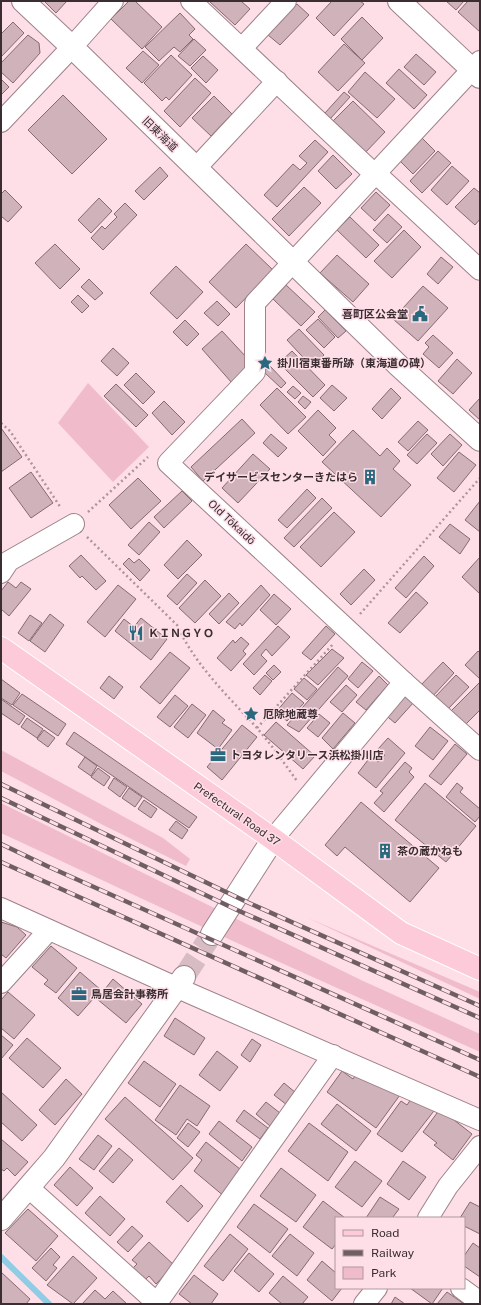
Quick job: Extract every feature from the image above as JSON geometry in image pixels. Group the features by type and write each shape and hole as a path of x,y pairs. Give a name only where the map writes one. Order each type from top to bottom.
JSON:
{"main road":[{"name":"Prefectural Road 37","path":"1,648 273,839 402,933 480,969"}],"street":[{"name":"旧東海道","path":"23,1 409,375 480,440"},
{"path":"1,122 113,1"},
{"path":"191,1 367,167 376,173 480,270"},
{"path":"242,48 286,1"},
{"path":"168,463 255,372 255,303 376,173 477,69 399,1"},
{"path":"196,168 276,81"},
{"name":"Old Tōkaidō","path":"168,463 404,682 480,750"},
{"path":"1,573 9,561 74,524"},
{"path":"212,934 273,839 404,682"},
{"path":"1,908 49,930 180,982 333,1055 480,1120"},
{"path":"1,983 49,930"},
{"path":"1,1219 54,1158 180,982"},
{"path":"29,1188 158,1304 333,1055"},
{"path":"429,1217 448,1186 480,1146"},
{"path":"364,1304 376,1289"},
{"path":"462,1289 480,1302"}],"path":[{"path":"1,423 10,431 59,505 74,524 176,626 185,643 216,684 257,728 309,795"},
{"path":"74,524 153,453 168,463"},
{"path":"257,728 347,629 480,478"}],"green space":[{"path":"88,383 149,447 113,482 58,423"},
{"path":"1,750 163,838 190,859 186,866 103,825 1,771"},
{"path":"1,803 361,980 480,1034 480,1052 237,943 1,833"},
{"path":"308,918 480,992 480,999"}],"building":[{"path":"67,1 56,13 45,2"},
{"path":"129,1 135,1 162,27 142,49 111,19"},
{"path":"209,1 241,1 250,9 235,25"},
{"path":"332,1 360,1 364,4 334,36 316,18"},
{"path":"446,1 464,1 456,10"},
{"path":"468,1 480,1 480,32 458,12"},
{"path":"297,4 309,15 280,45 268,35"},
{"path":"180,13 195,29 189,35 193,39 180,52 174,47 159,61 145,47"},
{"path":"362,17 383,38 362,60 341,39"},
{"path":"13,22 24,33 1,57 1,34"},
{"path":"28,35 39,43 40,53 13,83 1,72 1,63"},
{"path":"194,39 206,50 190,66 178,56"},
{"path":"344,44 365,63 338,91 318,72"},
{"path":"143,51 159,65 142,83 126,68"},
{"path":"416,54 436,72 424,85 404,67"},
{"path":"171,55 192,75 169,100 166,97 162,101 144,83"},
{"path":"203,56 218,70 206,83 191,68"},
{"path":"399,69 427,95 414,109 386,83"},
{"path":"365,72 395,99 377,118 348,92"},
{"path":"195,78 211,93 180,127 164,111"},
{"path":"1,79 9,87 1,95"},
{"path":"344,92 350,97 330,119 325,113"},
{"path":"63,95 107,139 72,174 28,130"},
{"path":"214,96 232,114 211,136 192,118"},
{"path":"353,101 385,132 362,156 349,136 333,121"},
{"path":"422,138 435,151 413,174 400,161"},
{"path":"315,140 328,152 277,207 264,195 293,164 300,170 307,163 299,156"},
{"path":"438,151 451,163 422,193 410,181"},
{"path":"333,155 352,174 336,189 318,171"},
{"path":"452,166 469,181 447,205 431,190"},
{"path":"160,167 168,176 144,200 135,191"},
{"path":"304,187 321,203 289,236 272,219"},
{"path":"474,188 480,193 480,219 475,225 455,207"},
{"path":"5,190 22,207 8,222 1,216 1,194"},
{"path":"376,192 390,205 375,221 361,208"},
{"path":"99,198 112,211 91,233 78,220"},
{"path":"125,203 137,215 103,250 91,238 102,226 105,229 117,217 114,214"},
{"path":"388,214 402,227 387,243 373,230"},
{"path":"350,217 379,245 366,258 337,230"},
{"path":"404,230 421,247 392,278 374,261"},
{"path":"55,244 80,269 60,289 35,263"},
{"path":"246,244 273,270 236,308 209,282"},
{"path":"337,255 369,284 353,302 320,273"},
{"path":"441,257 453,267 438,284 427,274"},
{"path":"176,266 203,292 177,319 150,293"},
{"path":"89,279 103,293 95,300 81,287"},
{"path":"286,285 315,312 301,326 273,299"},
{"name":"喜町区公会堂","path":"423,286 448,308 418,341 393,319"},
{"path":"78,295 89,306 82,313 71,302"},
{"path":"217,301 230,314 218,326 204,313"},
{"path":"325,310 346,331 338,338 318,317"},
{"path":"318,319 335,337 324,348 306,330"},
{"path":"185,320 199,334 187,346 173,332"},
{"path":"299,329 324,355 312,367 287,340"},
{"path":"222,331 247,358 245,371 232,383 202,349"},
{"path":"433,335 453,353 439,368 423,354 429,347 425,343"},
{"path":"113,348 129,363 117,376 101,361"},
{"path":"292,351 325,385 313,397 279,363"},
{"path":"457,359 472,373 453,394 438,381"},
{"path":"270,366 286,383 281,388 264,372"},
{"path":"136,373 155,392 143,404 124,385"},
{"path":"116,384 148,415 136,427 104,396"},
{"path":"332,385 347,398 334,411 320,398"},
{"path":"293,386 301,393 295,399 287,392"},
{"path":"277,388 306,417 288,434 260,405"},
{"path":"391,388 401,398 382,419 372,409"},
{"path":"303,396 311,402 305,409 298,402"},
{"path":"480,398 480,420 469,410"},
{"path":"164,401 185,422 172,435 152,413"},
{"path":"318,410 336,428 329,435 336,442 323,456 298,431"},
{"path":"242,419 255,433 203,481 191,467"},
{"path":"418,421 428,430 408,451 398,442"},
{"path":"1,428 22,457 1,472"},
{"name":"デイサービスセンターきたはら","path":"353,430 380,456 387,448 400,461 393,469 411,485 381,517 322,462"},
{"path":"271,434 287,448 278,457 263,443"},
{"path":"427,434 437,443 417,464 407,455"},
{"path":"450,434 462,445 443,466 431,454"},
{"path":"459,452 476,465 454,492 437,478"},
{"path":"253,454 270,469 238,503 222,488"},
{"path":"31,472 53,503 31,518 9,488"},
{"path":"138,478 161,501 131,529 109,505"},
{"path":"307,489 316,498 287,528 278,520"},
{"path":"182,491 192,501 164,528 154,517"},
{"path":"322,498 332,508 294,547 284,538"},
{"path":"480,501 480,532 465,520"},
{"path":"334,512 355,532 321,567 300,547"},
{"path":"149,522 160,532 139,555 128,545"},
{"path":"450,524 470,539 460,554 439,537"},
{"path":"187,540 202,555 178,579 164,565"},
{"path":"81,555 106,581 96,590 82,576 80,578 69,566"},
{"path":"424,556 434,566 406,598 395,588"},
{"path":"480,557 480,594 462,577"},
{"path":"129,558 134,563 139,559 150,570 140,581 123,564"},
{"path":"364,569 375,580 351,605 340,594"},
{"path":"187,574 197,583 177,605 167,596"},
{"path":"205,580 221,596 195,623 179,608"},
{"path":"8,582 16,588 21,582 31,589 9,616 1,609 1,591"},
{"path":"118,585 136,599 105,637 87,622"},
{"path":"261,585 270,595 242,626 240,623 235,629 226,622"},
{"path":"416,592 428,603 400,633 388,623"},
{"path":"229,593 239,603 219,624 209,614"},
{"path":"274,594 291,609 276,625 260,610"},
{"path":"50,614 64,625 45,652 30,641"},
{"path":"30,615 42,623 29,641 18,633"},
{"path":"141,618 167,639 151,660 115,631 124,619 134,627"},
{"path":"278,626 290,637 272,656 266,649 261,655 267,661 254,675 243,664"},
{"path":"326,626 335,634 311,660 302,653"},
{"path":"241,637 249,644 243,651 246,654 231,671 217,658 233,640 235,643"},
{"path":"332,649 344,658 318,685 306,675"},
{"path":"478,651 480,653 480,679 465,665"},
{"path":"170,652 190,668 160,704 140,687"},
{"path":"362,662 373,671 358,688 348,679"},
{"path":"443,662 454,673 432,697 420,686"},
{"path":"274,665 281,672 273,680 266,673"},
{"path":"338,667 348,676 299,732 287,725"},
{"path":"265,675 272,681 260,695 253,688"},
{"path":"456,675 469,687 447,710 434,698"},
{"path":"109,676 123,687 114,699 100,688"},
{"path":"379,676 388,685 366,710 356,702"},
{"path":"304,678 317,689 307,700 294,689"},
{"path":"1,679 20,693 12,705 1,698"},
{"path":"480,682 480,710 464,726 450,712"},
{"path":"346,685 357,695 342,712 330,702"},
{"path":"402,691 414,702 395,723 383,713"},
{"path":"292,693 304,703 287,721 276,712"},
{"path":"22,694 66,724 58,736 13,705"},
{"path":"175,695 188,706 170,727 157,717"},
{"path":"1,699 25,716 19,725 1,713"},
{"path":"192,704 206,715 188,738 174,727"},
{"path":"213,710 225,720 222,723 232,730 218,749 197,733"},
{"path":"343,713 355,723 333,749 322,738"},
{"path":"319,714 330,723 318,737 307,728"},
{"path":"27,718 43,729 37,738 21,727"},
{"path":"276,722 315,756 303,769 264,735"},
{"path":"242,725 257,737 222,780 207,767"},
{"path":"430,727 448,741 433,760 415,746"},
{"path":"44,730 55,738 48,747 37,739"},
{"path":"74,732 197,817 189,828 66,744"},
{"path":"388,738 405,753 376,788 358,773 371,756 378,762 385,755 378,749"},
{"path":"455,744 467,754 441,785 429,776"},
{"path":"85,757 97,766 91,776 78,767"},
{"path":"405,762 412,768 409,772 414,777 384,812 374,803 383,793 380,791"},
{"path":"98,768 110,777 104,786 91,777"},
{"path":"114,778 127,787 120,797 108,788"},
{"path":"425,783 476,826 446,862 395,820"},
{"path":"457,783 463,788 460,792 480,809 480,816 475,822 446,797"},
{"path":"129,788 142,797 135,807 122,798"},
{"path":"144,800 157,809 151,818 138,809"},
{"name":"茶の蔵かねも","path":"361,802 439,868 410,902 345,847 337,856 325,845"},
{"path":"176,821 188,830 182,839 169,830"},
{"path":"1,922 17,927 26,935 6,958 1,954"},
{"path":"51,946 77,968 56,993 44,984 48,980 32,967"},
{"name":"鳥居会計事務所","path":"80,972 101,990 78,1016 58,998"},
{"path":"113,979 142,1004 126,1023 97,999"},
{"path":"8,992 35,1015 14,1039 1,1028 1,1000"},
{"path":"175,1018 205,1038 194,1055 164,1036"},
{"path":"1,1035 13,1045 1,1059"},
{"path":"27,1038 61,1068 43,1088 9,1058"},
{"path":"252,1039 261,1045 250,1062 241,1055"},
{"path":"217,1051 238,1067 220,1091 199,1075"},
{"path":"144,1061 176,1084 160,1107 128,1083"},
{"path":"359,1070 400,1095 376,1128 327,1092 342,1071 353,1079"},
{"path":"66,1079 82,1094 55,1125 39,1110"},
{"path":"284,1083 296,1093 287,1105 274,1095"},
{"path":"180,1085 210,1106 197,1126 187,1119 176,1135 155,1120"},
{"path":"1,1092 37,1125 22,1141 1,1122"},
{"path":"125,1097 193,1158 173,1180 105,1119"},
{"path":"411,1099 417,1104 420,1100 437,1107 402,1152 377,1134 401,1101 407,1105"},
{"path":"266,1102 280,1113 270,1126 256,1114"},
{"path":"337,1104 371,1131 356,1151 321,1124"},
{"path":"440,1109 472,1134 453,1160 434,1145 437,1143 423,1132"},
{"path":"244,1110 268,1128 260,1139 236,1121"},
{"path":"219,1121 252,1147 242,1161 209,1134"},
{"path":"188,1123 200,1132 188,1147 177,1138"},
{"path":"309,1123 348,1152 328,1181 288,1151"},
{"path":"98,1135 112,1146 94,1170 79,1159"},
{"path":"1,1139 28,1162 15,1176 7,1168 4,1171 1,1169"},
{"path":"206,1142 245,1173 225,1197 194,1171 202,1160 196,1155"},
{"path":"119,1148 133,1160 113,1183 99,1171"},
{"path":"355,1161 382,1181 362,1207 335,1187"},
{"path":"403,1161 426,1177 409,1200 387,1184"},
{"path":"70,1167 93,1188 77,1206 54,1185"},
{"path":"281,1168 316,1195 296,1222 260,1196"},
{"path":"181,1185 203,1206 188,1222 166,1202"},
{"path":"100,1196 125,1219 110,1236 85,1213"},
{"path":"380,1197 399,1209 393,1217 367,1217"},
{"path":"323,1201 344,1217 335,1217 335,1245 332,1249 303,1227"},
{"path":"470,1202 480,1207 480,1234 465,1226 465,1217 461,1217"},
{"path":"254,1204 288,1229 270,1253 237,1227"},
{"path":"28,1209 58,1236 36,1261 5,1233"},
{"path":"132,1226 143,1236 128,1252 117,1242"},
{"path":"230,1234 248,1249 223,1281 204,1266"},
{"path":"290,1234 314,1253 297,1276 272,1256"},
{"path":"149,1242 174,1265 156,1284 149,1276 144,1281 132,1269 137,1264 132,1260"},
{"path":"473,1243 480,1248 480,1277 465,1267 465,1255"},
{"path":"51,1248 60,1257 53,1265 57,1268 46,1281 32,1268"},
{"path":"249,1253 274,1274 259,1292 234,1271"},
{"path":"73,1256 97,1278 73,1304 47,1285"},
{"path":"322,1261 335,1272 335,1289 341,1289 332,1301 307,1280"},
{"path":"1,1272 30,1299 26,1304 1,1304"},
{"path":"194,1275 218,1294 211,1304 192,1304 179,1294"},
{"path":"283,1276 308,1297 302,1304 282,1304 269,1293"},
{"path":"411,1289 442,1289 432,1304"},
{"path":"95,1290 105,1299 113,1291 127,1304 82,1304"},
{"path":"447,1292 464,1304 437,1304"},
{"path":"395,1297 405,1304 391,1304"}],"waterway":[{"path":"1,1257 49,1304"}],"tunnel":[{"path":"184,977 212,934"}],"railway":[{"path":"1,784 249,903 480,1006"},
{"path":"1,798 237,910 480,1018"},
{"path":"1,844 480,1060"},
{"path":"1,862 480,1077"}],"place":[{"name":"喜町区公会堂","path":"420,314"},
{"name":"掛川宿東番所跡（東海道の碑）","path":"265,363"},
{"name":"デイサービスセンターきたはら","path":"370,477"},
{"name":"ＫＩＮＧＹＯ","path":"136,633"},
{"name":"厄除地蔵尊","path":"251,714"},
{"name":"トヨタレンタリース浜松掛川店","path":"218,755"},
{"name":"茶の蔵かねも","path":"385,851"},
{"name":"鳥居会計事務所","path":"79,994"}]}
